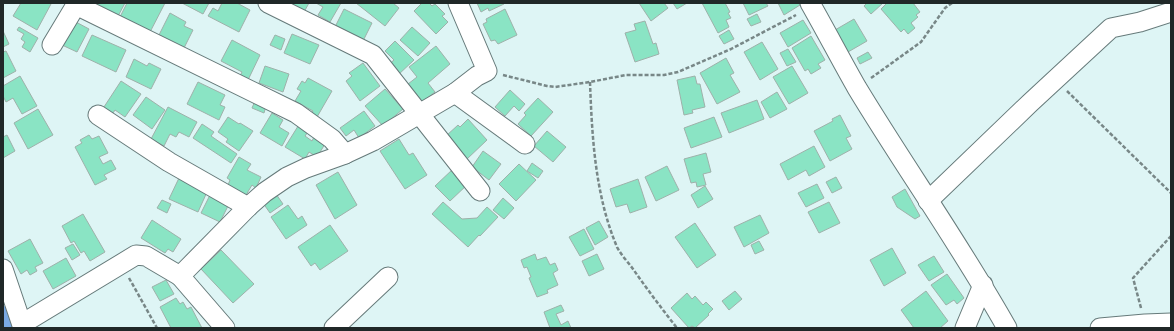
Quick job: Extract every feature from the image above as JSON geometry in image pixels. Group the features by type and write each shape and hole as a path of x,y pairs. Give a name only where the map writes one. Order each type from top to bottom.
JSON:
{"street":[{"path":"268,3 373,55 480,191"},
{"path":"180,276 248,207 265,192 306,168 345,154 373,141 455,93 477,76 487,71 458,3"},
{"path":"52,45 76,4 296,113 332,139 345,154"},
{"path":"811,5 857,87 928,201 983,285 1008,328"},
{"path":"928,201 1111,28 1140,22 1171,12"},
{"path":"455,93 525,144"},
{"path":"98,115 169,162 248,207"},
{"path":"3,269 22,326 136,255 146,256 180,276 225,328"},
{"path":"334,328 388,277"},
{"path":"965,328 983,285"},
{"path":"1100,328 1171,323"}],"path":[{"path":"857,87 921,42 946,8 952,3"},
{"path":"487,71 547,86 590,82 626,75 664,75 678,72 731,49 811,5"},
{"path":"1055,80 1171,193"},
{"path":"590,82 592,126 597,169 605,208 618,248 677,328"},
{"path":"1145,324 1133,278 1171,236"},
{"path":"121,264 157,328"}],"building":[{"path":"21,3 51,4 37,30 13,16"},
{"path":"94,3 125,3 117,18 93,6"},
{"path":"127,3 165,3 149,34 119,19"},
{"path":"182,3 209,3 203,14"},
{"path":"222,3 237,3 250,10 239,32 208,16 213,8 218,11"},
{"path":"286,3 309,3 304,12"},
{"path":"316,3 341,3 330,22 318,15 323,7"},
{"path":"356,3 393,3 399,8 385,26"},
{"path":"422,3 429,3 432,6 435,4 445,14 442,16 448,22 436,34 414,11"},
{"path":"477,3 504,4 489,11 488,8 481,12"},
{"path":"639,3 664,3 668,8 651,21"},
{"path":"673,3 687,3 677,9"},
{"path":"702,3 725,3 730,12 728,13 731,18 726,20 729,27 718,33"},
{"path":"743,3 766,3 768,6 749,15"},
{"path":"778,3 799,3 800,5 784,15"},
{"path":"867,3 883,3 871,14 864,6"},
{"path":"887,3 913,3 920,12 916,15 918,17 911,23 915,28 908,34 904,29 901,32 881,9"},
{"path":"344,9 372,23 363,41 335,27"},
{"path":"505,9 517,35 498,44 495,40 491,41 483,24 487,22 486,19"},
{"path":"170,13 186,22 184,26 193,30 184,48 159,35"},
{"path":"757,14 761,22 751,26 747,19"},
{"path":"854,19 867,41 848,52 835,30"},
{"path":"803,20 811,33 788,47 780,33"},
{"path":"74,21 89,29 77,52 62,45"},
{"path":"645,21 653,44 656,43 659,54 635,62 625,33 636,30 634,24"},
{"path":"19,27 38,38 30,52 22,47 25,42 21,39 24,34 17,30"},
{"path":"412,27 430,43 418,56 400,40"},
{"path":"729,30 734,39 724,44 719,36"},
{"path":"3,31 9,44 3,47"},
{"path":"292,34 319,45 310,64 284,53"},
{"path":"92,35 126,50 116,72 82,56"},
{"path":"275,35 285,39 281,50 270,45"},
{"path":"811,36 825,60 818,64 821,68 811,74 808,69 805,71 792,48"},
{"path":"232,40 260,55 248,80 240,76 242,72 221,61"},
{"path":"395,41 414,60 398,75 388,65 394,60 385,51"},
{"path":"762,42 778,69 760,80 744,52"},
{"path":"436,46 450,64 428,83 435,92 422,102 408,84 417,77 409,67"},
{"path":"788,49 796,62 787,66 780,53"},
{"path":"6,51 16,71 3,78 3,52"},
{"path":"868,52 872,58 860,64 857,58"},
{"path":"726,58 734,73 730,75 740,92 717,104 700,73"},
{"path":"134,59 147,66 149,63 161,69 151,89 126,77"},
{"path":"363,63 380,86 360,101 346,81 352,76 349,73"},
{"path":"265,66 289,74 283,92 259,83"},
{"path":"792,66 808,93 789,104 773,77"},
{"path":"20,76 37,106 22,114 13,98 6,102 3,96 3,86"},
{"path":"695,76 697,84 700,84 705,107 692,110 693,113 684,115 677,80"},
{"path":"308,78 332,91 317,117 311,114 313,111 295,101 301,91 297,89 302,81 305,83"},
{"path":"121,81 141,94 125,117 115,110 111,116 102,110"},
{"path":"198,82 225,95 220,105 225,107 219,120 187,104"},
{"path":"385,89 403,109 383,126 365,106"},
{"path":"510,90 525,104 519,111 514,106 505,116 495,107"},
{"path":"777,92 787,109 770,118 761,102"},
{"path":"146,97 165,110 152,129 133,115"},
{"path":"538,98 553,112 531,136 518,124 526,115 524,113"},
{"path":"757,100 764,119 729,133 721,113"},
{"path":"255,101 266,106 264,113 252,108"},
{"path":"168,107 197,122 189,137 179,132 176,137 170,134 164,146 151,139"},
{"path":"38,109 53,135 28,149 14,123"},
{"path":"364,111 375,126 359,138 354,130 346,136 340,128"},
{"path":"272,113 283,120 279,127 289,133 282,146 260,133"},
{"path":"840,115 851,136 846,138 852,149 830,161 814,131 833,121 832,119"},
{"path":"228,117 253,131 239,151 226,142 228,139 218,132"},
{"path":"714,117 722,137 691,148 684,128"},
{"path":"468,119 487,140 467,159 446,136 458,125 460,127"},
{"path":"300,123 310,129 305,136 312,141 314,137 325,144 317,157 309,152 305,159 285,147"},
{"path":"202,124 214,132 211,136 237,154 231,163 193,138"},
{"path":"547,131 566,147 553,162 534,146"},
{"path":"7,135 15,151 3,158 3,137"},
{"path":"89,135 92,139 99,136 108,153 99,157 103,164 111,160 116,169 104,175 107,179 95,185 75,147 82,143 80,140"},
{"path":"399,139 409,155 413,153 427,175 405,189 380,151"},
{"path":"814,146 825,167 809,176 806,170 788,180 780,164"},
{"path":"483,151 501,164 489,180 472,167"},
{"path":"706,153 711,172 703,174 706,185 697,187 696,182 691,183 684,159"},
{"path":"239,157 251,164 247,170 261,177 256,188 252,185 246,195 228,185 230,180 227,178"},
{"path":"532,163 543,171 538,178 527,171"},
{"path":"519,164 536,180 516,201 499,184"},
{"path":"667,166 679,190 656,201 645,177"},
{"path":"453,169 468,184 450,201 435,186"},
{"path":"338,172 357,205 335,219 316,185"},
{"path":"836,177 842,188 832,193 826,182"},
{"path":"179,178 207,192 198,212 169,199"},
{"path":"638,179 647,207 630,213 627,204 616,207 610,189"},
{"path":"817,184 824,198 806,207 798,193"},
{"path":"705,186 713,199 698,208 691,195"},
{"path":"905,189 920,216 915,219 897,207 892,197"},
{"path":"211,193 230,202 220,222 201,213"},
{"path":"276,194 283,204 270,213 263,203"},
{"path":"503,198 514,208 504,219 493,210"},
{"path":"162,200 171,204 167,213 157,208"},
{"path":"443,202 462,219 477,218 487,207 498,217 468,247 432,214"},
{"path":"829,202 840,223 819,233 808,212"},
{"path":"288,205 298,219 302,216 307,225 286,239 271,217"},
{"path":"83,214 105,252 90,261 84,251 81,253 74,241 71,243 62,226"},
{"path":"760,215 769,233 744,247 734,227"},
{"path":"152,220 181,239 173,252 168,249 165,253 141,238"},
{"path":"599,221 608,237 595,245 586,228"},
{"path":"695,223 716,255 697,268 675,237"},
{"path":"330,225 348,251 320,270 315,263 311,266 298,247"},
{"path":"584,229 594,249 580,256 569,237"},
{"path":"30,239 43,263 35,267 37,271 30,275 27,270 21,274 8,251"},
{"path":"759,241 764,250 755,254 751,245"},
{"path":"73,244 80,255 72,260 65,248"},
{"path":"892,248 906,273 884,286 870,260"},
{"path":"221,250 254,284 233,303 201,269"},
{"path":"535,254 537,260 546,257 550,265 555,263 558,270 553,273 558,285 547,290 548,293 537,297 529,278 531,277 527,267 524,268 521,260"},
{"path":"597,254 604,269 589,276 582,261"},
{"path":"934,256 944,272 929,281 918,265"},
{"path":"66,258 76,276 53,289 43,271"},
{"path":"947,274 964,298 957,304 954,300 946,305 931,285"},
{"path":"166,280 174,294 160,301 152,287"},
{"path":"735,291 742,299 729,310 722,301"},
{"path":"926,291 948,321 940,328 914,328 901,310"},
{"path":"687,293 692,299 695,296 703,305 706,302 713,309 708,314 709,315 695,328 692,326 689,328 671,308"},
{"path":"176,298 180,304 183,302 187,309 191,307 202,328 171,328 160,307"},
{"path":"561,305 564,311 556,314 561,325 568,321 571,328 550,328 544,312"}],"waterway":[{"path":"3,321 5,328"}]}
